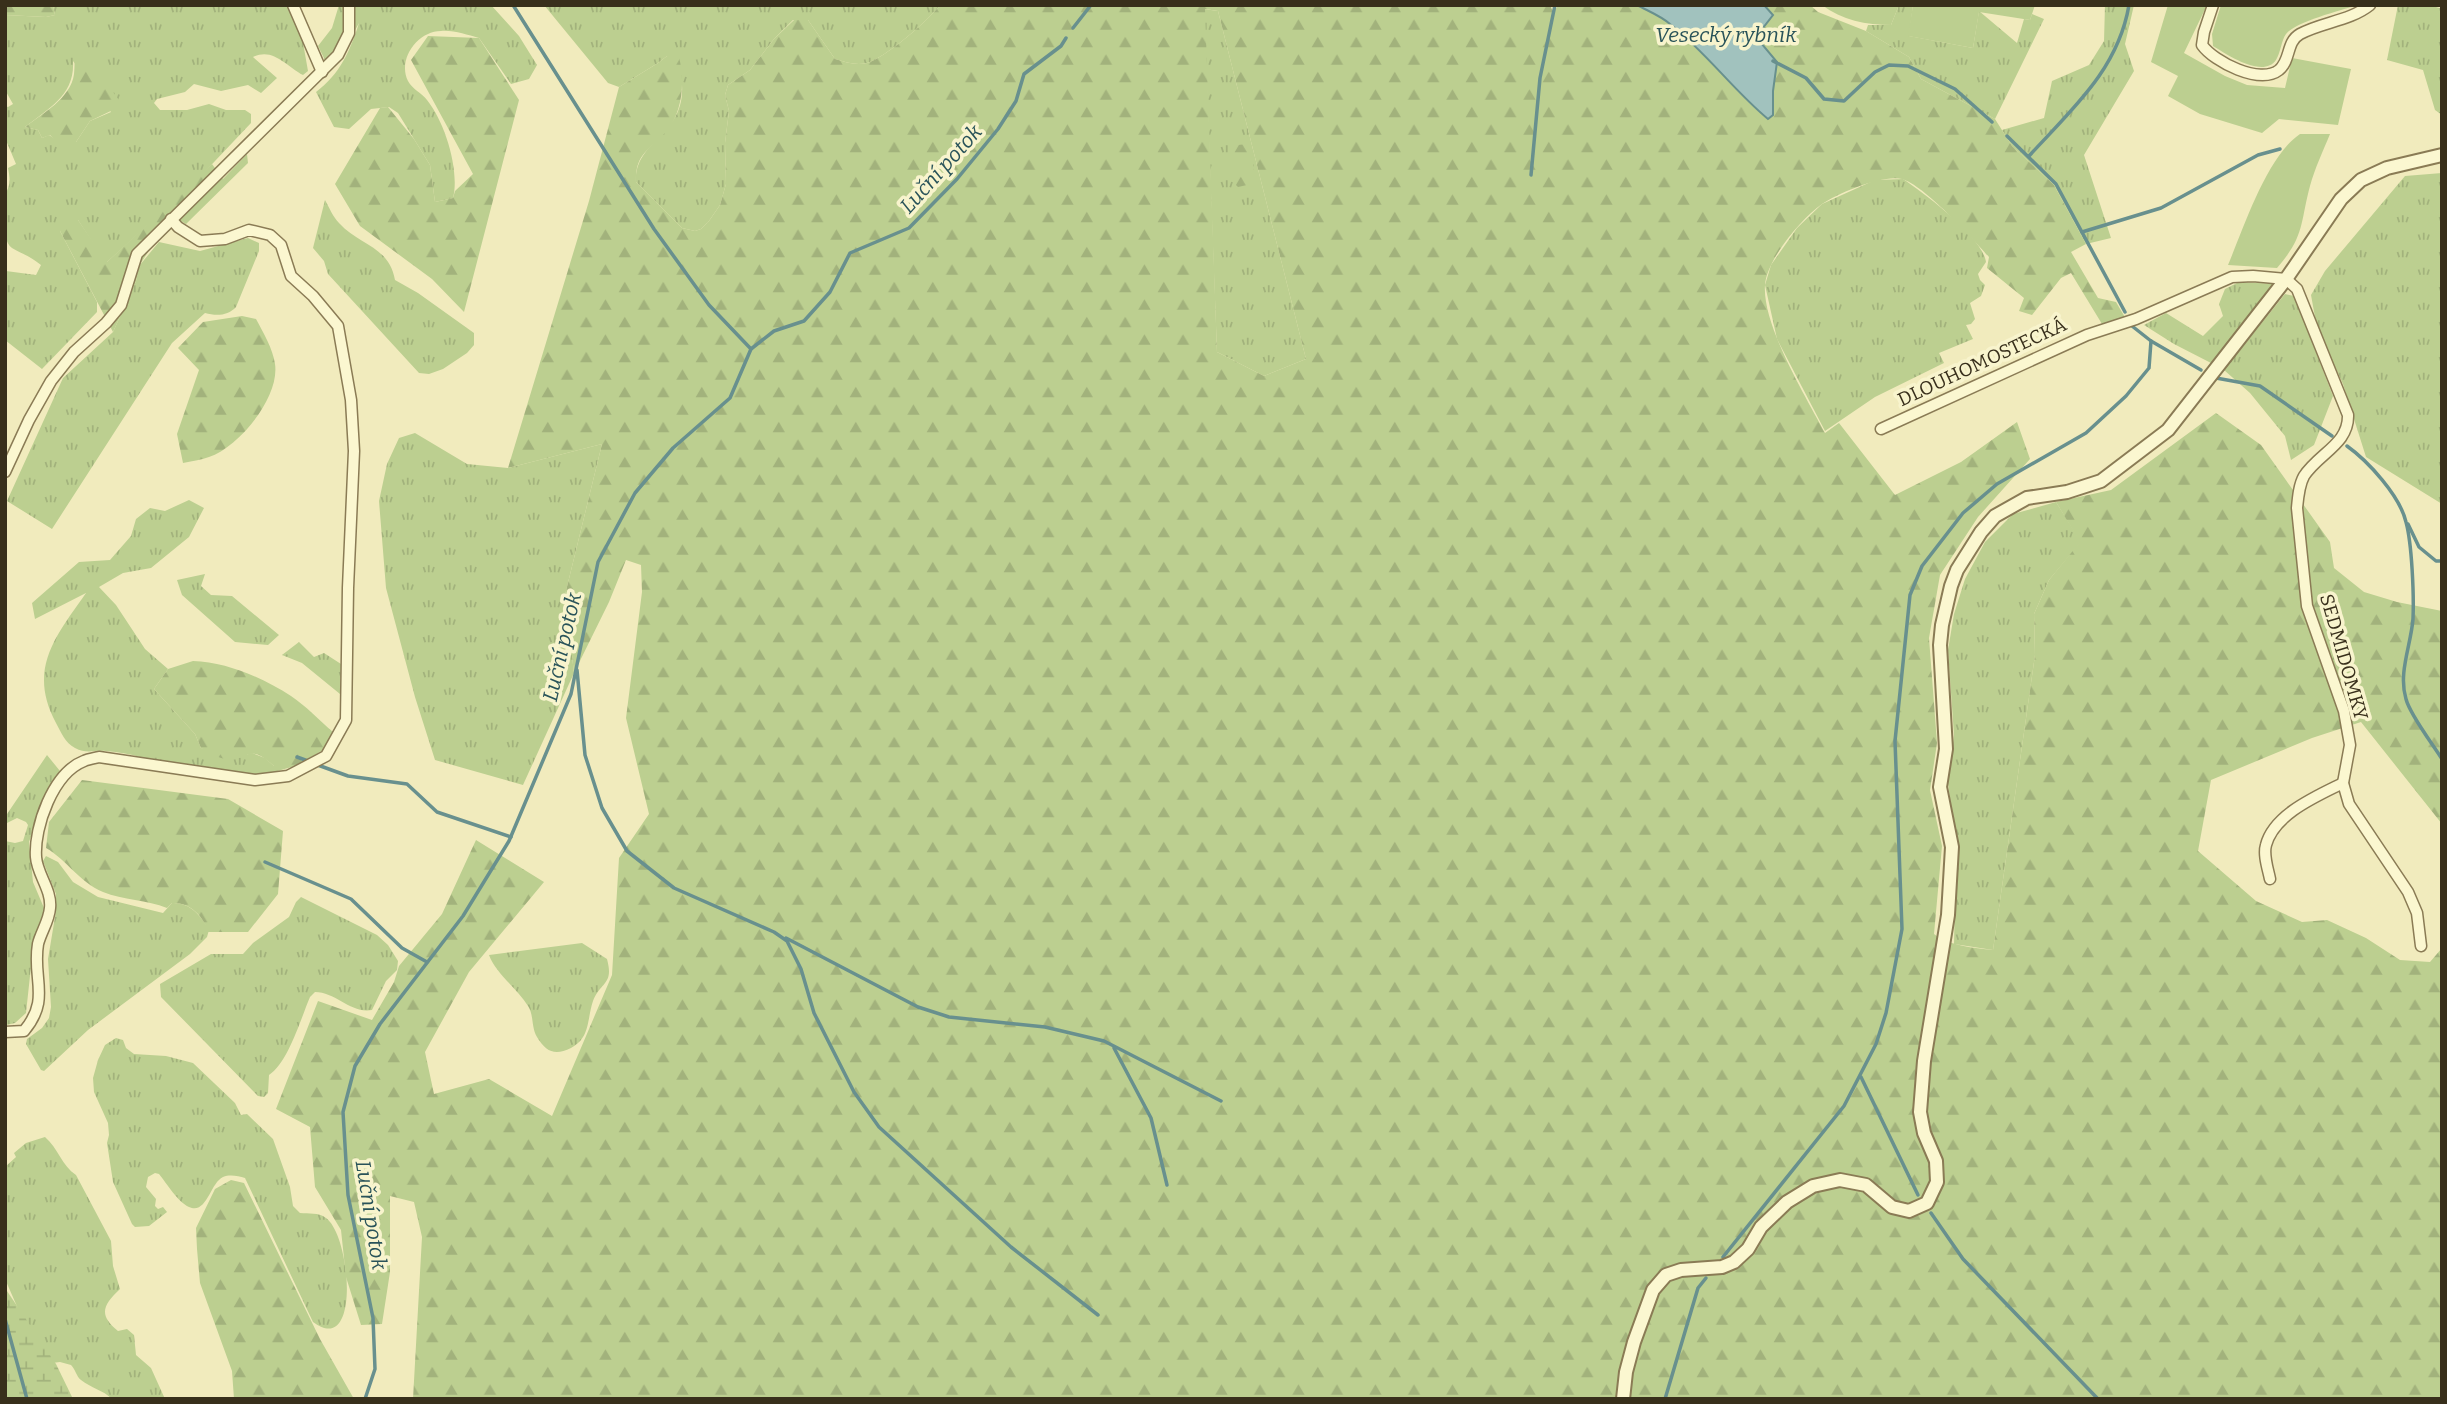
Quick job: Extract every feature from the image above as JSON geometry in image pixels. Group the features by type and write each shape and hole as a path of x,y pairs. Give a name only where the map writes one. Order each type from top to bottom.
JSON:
{"street":[{"path":"293,5 322,72"},
{"path":"5,472 51,381 74,352 106,323 121,305 137,254 338,55 349,33 349,5"},
{"path":"2213,5 2202,45 2207,51 2247,73 2267,75 2278,71 2286,60 2292,40 2303,33 2360,13 2370,5"},
{"path":"1623,1399 1626,1372 1634,1342 1653,1290 1666,1275 1681,1270 1722,1267 1734,1262 1748,1249 1761,1227 1787,1202 1813,1186 1840,1180 1866,1185 1892,1207 1909,1210 1927,1203 1937,1182 1936,1161 1924,1133 1920,1112 1924,1061 1948,915 1952,846 1940,786 1946,748 1940,645 1945,611 1957,570 1981,531 1995,516 2027,498 2067,492 2101,481 2168,430 2286,279 2341,199 2361,180 2387,169 2442,155"},
{"path":"5,1032 24,1031 35,1018 40,1001 38,945 50,908 36,859 37,827 52,793 65,776 82,761 99,757 255,779 289,776 326,756 346,720 354,451 351,400 338,326 313,296 291,276 281,245 270,235 249,230 225,239 200,241 178,227 171,219"},
{"name":"DLOUHOMOSTECKÁ","path":"1881,429 2087,335 2232,277 2286,279"},
{"name":"SEDMIDOMKY","path":"2286,279 2297,289 2348,415 2348,426 2344,435 2304,476 2297,508 2307,606 2344,711 2350,745 2343,783"},
{"path":"2270,879 2265,847 2272,833 2286,816 2343,783 2349,804 2408,892 2417,913 2421,946"}],"green space":[{"path":"5,5 53,5 55,15 5,15"},
{"path":"53,5 289,5 302,37 308,71 303,75 273,56 260,55 253,57 277,78 261,93 248,85 221,91 194,84 185,92 157,99 154,103 160,110 187,110 209,104 226,110 245,110 251,114 251,123 197,180 106,263 78,220 60,231 97,302 97,312 42,369 5,340 6,271 36,275 41,265 12,248 6,238 4,215 5,194 10,182 8,168 16,164 5,138 5,106 13,104 5,90 5,15 55,15","holes":["73,61 111,112 90,121 76,142 55,139 49,135 42,138 38,130 25,127 65,92 70,83"]},
{"path":"339,5 491,5 519,36 537,65 529,79 511,84 479,38 456,32 433,32 412,48 405,64 405,73 410,84 434,109 445,134 453,161 453,198 435,202 430,165 398,113 389,107 371,109 349,129 334,127 316,92 332,78 343,61 359,23 340,58 325,60 318,46 332,28"},
{"path":"544,5 940,5 917,29 895,46 875,60 863,64 835,59 808,20 793,20 750,70 728,85 725,95 729,111 725,143 726,184 720,205 709,221 695,231 682,228 636,182 643,156 676,116 681,102 682,81 674,66 667,56 619,87 608,83"},
{"path":"940,5 1550,5 1553,12 1559,5 1633,5 1658,15 1676,27 1768,119 1773,115 1777,62 1756,37 1773,15 1764,5 1810,5 1818,12 1866,31 1909,57 1921,79 1995,119 2012,146 2054,185 2086,244 2071,252 2098,298 2116,302 2126,319 2102,324 2071,273 2061,278 2032,315 2019,311 2024,298 1987,268 1989,257 1972,238 1923,191 1911,183 1894,178 1850,190 1822,204 1795,229 1778,252 1765,285 1770,320 1778,340 1825,433 1839,423 1895,495 1961,462 2017,422 2030,459 1978,517 1940,575 1929,638 1937,743 1930,790 1942,846 1934,934 1955,944 1993,950 2035,655 2034,614 2049,580 2080,542 2056,502 2111,490 2216,413 2261,445 2330,542 2334,568 2364,592 2442,611 2442,824 2361,722 2312,738 2211,780 2198,851 2256,901 2302,922 2327,920 2366,938 2400,960 2430,962 2442,948 2442,1399 413,1399 422,1237 414,1202 390,1196 390,1272 382,1324 361,1325 346,1277 341,1230 315,1187 310,1127 276,1109 318,1001 372,1020 394,982 399,966 442,914 476,840 544,882 469,972 425,1052 434,1094 489,1079 552,1116 612,975 619,858 649,814 626,718 642,592 641,565 626,560 609,602 574,673 565,595 602,444 508,468 589,201 619,87 667,56 679,57 682,86 676,115 666,132 641,158 636,182 682,228 695,231 709,221 720,205 726,184 725,143 729,111 725,95 728,85 750,70 774,39 794,20 808,20 835,59 859,64 875,60 884,54","holes":["1205,9 1218,11 1306,359 1264,376 1217,352"]},
{"path":"1822,5 1899,5 1891,25 1855,21"},
{"path":"1899,5 1913,5 1909,36 1973,48 1979,11 2017,43 2024,19 2030,20 2032,14 2044,19 1995,119 1921,79 1909,57 1866,31 1868,25 1891,25"},
{"path":"1913,5 2035,5 2030,20 1979,12 1973,48 1908,36"},
{"path":"2105,5 2134,5 2125,44 2134,71 2084,155 2111,238 2086,244 2054,185 2012,146 2002,130 2044,118 2052,81 2089,65 2104,41"},
{"path":"2168,5 2207,5 2184,53 2247,85 2285,88 2292,58 2351,69 2338,125 2279,119 2262,133 2200,114 2168,96 2178,76 2151,62"},
{"path":"2221,5 2357,5 2292,29 2284,37 2276,60 2262,67 2244,63 2213,46 2212,34"},
{"path":"2398,5 2430,5 2442,9 2442,115 2435,110 2423,70 2387,60"},
{"path":"1204,9 1218,11 1306,359 1264,376 1217,352"},
{"path":"428,36 479,38 519,100 464,312 432,279 360,226 335,184 380,108 388,107 414,139 430,165 435,202 453,198 455,191 473,174 411,60"},
{"path":"76,52 83,53 119,100 117,108 90,121 76,142 63,149 50,135 42,138 38,130 25,127 55,105 67,91 72,83"},
{"path":"1233,131 1238,145 1247,144 1256,183 1238,187 1230,179 1228,137"},
{"path":"2300,134 2330,134 2312,179 2293,247 2277,268 2228,265 2267,175 2288,144"},
{"path":"247,154 248,163 186,224 171,215 143,242 148,252 139,266 136,281 113,332 60,231 62,220 70,216 78,220 107,262 212,164 223,179"},
{"path":"2442,173 2442,504 2366,457 2343,384 2317,328 2311,295 2325,271 2405,176"},
{"path":"1903,179 1964,228 1982,252 1986,262 1978,274 1985,285 1981,296 1970,303 1975,319 1966,325 1973,339 1939,353 1944,363 1875,397 1825,431 1777,339 1765,285 1771,265 1797,228 1822,204 1875,180"},
{"path":"325,200 333,215 347,231 387,260 395,280 474,333 474,345 467,353 443,369 429,374 419,373 328,274 324,261 313,248"},
{"path":"248,238 259,243 259,251 236,307 222,315 205,313 172,343 52,529 7,501 63,378 113,332 136,281 139,266 159,242 200,251"},
{"path":"2239,282 2275,284 2211,363 2144,325 2166,313 2203,336 2223,316 2219,304 2225,289"},
{"path":"2285,294 2294,296 2333,396 2314,445 2291,460 2285,436 2250,393 2224,370"},
{"path":"242,316 256,319 270,347 275,364 271,391 255,419 233,443 209,457 183,463 177,434 199,370 178,348 203,322"},
{"path":"415,433 467,464 508,468 602,444 565,595 574,673 523,785 435,760 415,697 386,588 379,501 387,464 399,438"},
{"path":"189,500 204,508 189,537 151,568 123,573 99,587 116,605 145,649 168,669 154,689 195,734 201,748 238,757 252,753 265,758 274,766 274,772 244,774 208,771 120,753 79,750 64,737 48,704 44,686 49,654 86,593 35,619 32,603 79,562 110,560 131,536 136,519 150,508 165,511"},
{"path":"2056,502 2081,542 2049,580 2034,614 2035,655 1993,950 1954,944 1956,847 1948,783 1954,735 1948,650 1954,614 1965,579 1985,542 2013,514"},
{"path":"205,574 201,586 211,595 232,596 279,635 268,645 235,642 182,595 177,580"},
{"path":"299,642 314,657 324,653 341,664 340,694 302,663 282,655"},
{"path":"193,661 219,664 244,672 291,696 333,732 325,749 295,766 274,772 274,766 258,755 224,759 201,748 195,734 154,689 168,669"},
{"path":"47,755 60,771 44,800 29,842 33,882 44,908 42,922 34,939 26,1013 15,1023 6,1025 5,841 23,841 28,825 17,818 5,824 5,817"},
{"path":"82,780 228,799 283,831 278,894 248,932 208,932 199,916 184,905 172,903 167,908 111,895 95,888 46,848 49,822"},
{"path":"46,856 58,862 73,882 98,897 163,913 172,903 178,903 189,907 209,930 207,937 190,954 88,1030 44,1071 26,1044 27,1039 42,1028 49,1018 51,1007 48,959 56,894 43,861"},
{"path":"301,897 377,935 388,945 398,961 397,970 386,981 372,1010 357,1009 330,995 315,992 310,997 288,1051 269,1075 268,1093 264,1097 258,1096 161,997 160,984 211,954 243,954 253,943 289,917"},
{"path":"582,943 607,959 608,978 593,1001 582,1039 575,1046 560,1052 551,1051 537,1037 528,1006 497,969 489,955"},
{"path":"116,1038 123,1040 126,1048 134,1054 166,1056 193,1063 235,1103 241,1115 247,1114 273,1139 290,1187 293,1206 300,1213 323,1216 335,1229 346,1268 347,1290 345,1310 339,1323 328,1329 313,1322 245,1178 231,1175 223,1177 204,1203 195,1208 181,1201 159,1174 155,1173 148,1177 146,1187 156,1199 155,1206 158,1209 163,1207 167,1212 149,1226 135,1227 132,1224 113,1182 107,1143 108,1123 94,1092 93,1078 98,1060 105,1045"},
{"path":"45,1137 76,1175 111,1241 113,1266 120,1289 107,1305 107,1320 118,1331 127,1329 134,1335 136,1355 151,1368 165,1399 112,1399 81,1380 71,1365 52,1363 19,1311 5,1279 5,1167 16,1157 14,1153 26,1143"},
{"path":"231,1180 244,1183 320,1339 354,1399 234,1399 232,1371 200,1283 196,1228 215,1189"},
{"path":"5,1288 56,1364 73,1399 5,1399"}],"water":[{"name":"Vesecký rybník","path":"1637,5 1764,5 1773,15 1756,37 1777,62 1773,115 1768,119 1683,35 1663,18"}],"waterway":[{"path":"513,5 654,229 709,305 751,349"},
{"name":"Luční potok","path":"1073,28 1091,5"},
{"path":"1531,175 1540,78 1555,5"},
{"path":"2029,156 2091,88 2104,69 2115,50 2129,5"},
{"name":"Luční potok","path":"365,1399 375,1369 373,1318 348,1195 343,1112 355,1066 380,1024 463,916 509,841 571,694 598,562 635,493 673,448 730,398 751,349 774,331 804,321 830,292 850,253 909,228 957,179 998,129 1016,101 1024,74 1061,46 1066,38"},
{"path":"1773,61 1806,78 1824,99 1844,101 1875,72 1889,65 1908,66 1955,89 1992,122"},
{"path":"2007,136 2056,184 2125,312"},
{"path":"2082,232 2161,208 2258,155 2280,149"},
{"path":"2132,326 2151,341 2201,370"},
{"path":"1723,1257 1844,1106 1876,1044 1886,1013 1902,929 1895,741 1910,595 1922,566 1963,513 1997,484 2086,433 2126,396 2149,368 2151,341"},
{"path":"2216,378 2260,386 2332,436"},
{"path":"2347,446 2382,480 2403,512 2408,532 2413,584 2412,629 2404,669 2404,689 2412,713 2442,759"},
{"path":"2408,524 2419,547 2436,561 2442,561"},
{"path":"577,670 585,755 602,808 627,851 674,888 774,932 787,941 801,969 814,1013 854,1092 879,1127 1011,1247 1098,1315"},
{"path":"297,757 308,761"},
{"path":"315,764 348,776 407,784 437,812 511,837"},
{"path":"265,862 351,899 402,948 427,962"},
{"path":"786,938 918,1007 949,1017 1045,1027 1104,1041 1221,1101"},
{"path":"1114,1048 1151,1118 1167,1185"},
{"path":"1861,1077 1918,1195"},
{"path":"1931,1213 1963,1259 2098,1399"},
{"path":"1665,1399 1698,1288 1706,1278"},
{"path":"5,1319 27,1399"}]}
